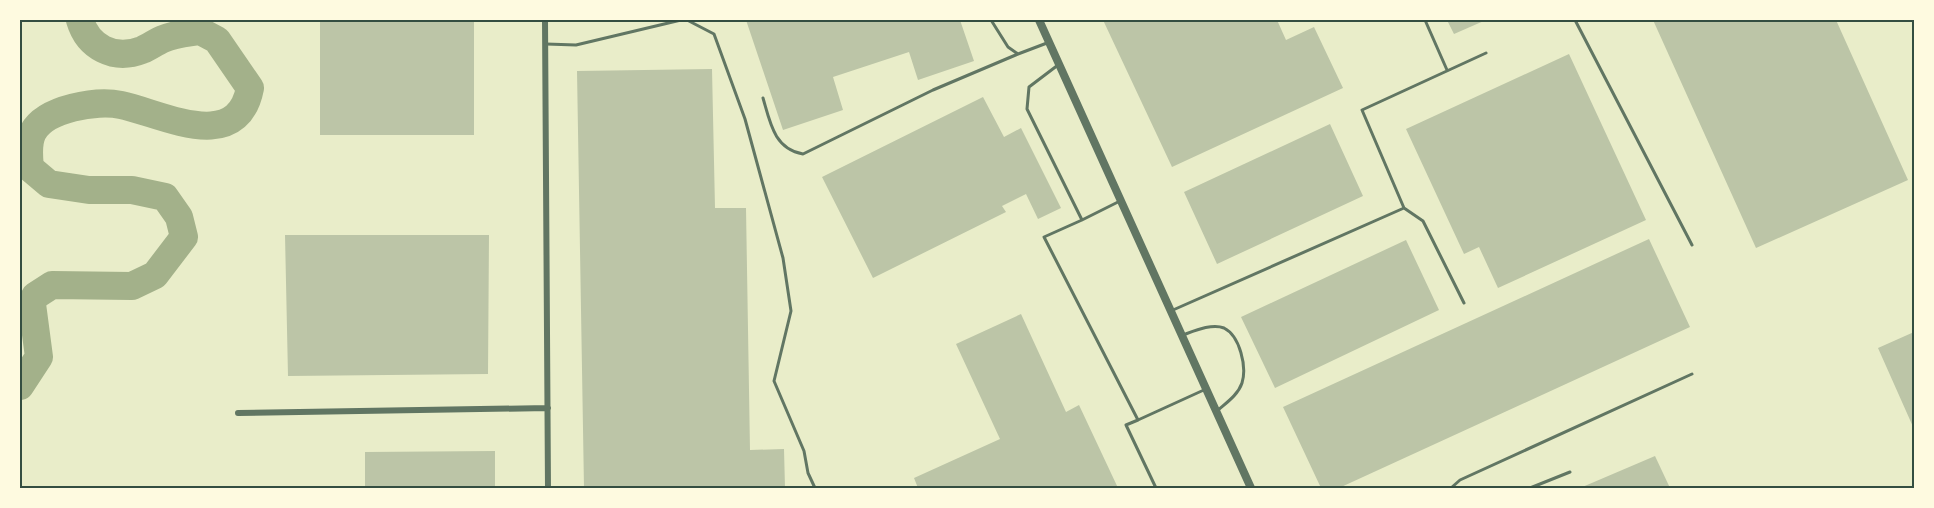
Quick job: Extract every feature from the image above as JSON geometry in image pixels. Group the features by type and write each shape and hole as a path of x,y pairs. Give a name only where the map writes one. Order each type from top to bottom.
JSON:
{"street":[{"path":"545,20 548,489"},
{"path":"1039,20 1251,489"},
{"path":"237,413 548,408"}],"lane":[{"path":"546,44 576,45 681,20"},
{"path":"687,20 714,34 745,119 783,258 791,310 774,381 804,451 808,473 815,489"},
{"path":"991,20 1008,46 1018,54"},
{"path":"1425,20 1447,70"},
{"path":"1575,20 1692,245"},
{"path":"763,98 778,140 788,150 803,154 933,90 1048,42"},
{"path":"1464,303 1423,222 1404,208 1362,110 1486,53"},
{"path":"1060,64 1029,87 1027,109 1082,220"},
{"path":"1122,200 1044,237 1138,420"},
{"path":"1172,311 1404,208"},
{"path":"1183,335 1214,327 1224,328 1235,339 1244,368 1242,383 1234,395 1216,412"},
{"path":"1451,489 1460,480 1692,374"},
{"path":"1156,489 1126,425 1206,389"},
{"path":"1530,489 1570,472"}],"building":[{"path":"320,20 474,20 474,135 320,135"},
{"path":"746,20 960,20 974,61 918,80 909,52 833,77 843,110 783,130"},
{"path":"1103,20 1277,20 1286,40 1314,27 1343,88 1172,167"},
{"path":"1447,20 1486,20 1454,34"},
{"path":"1653,20 1836,20 1908,180 1756,248"},
{"path":"1569,54 1646,220 1498,288 1479,247 1464,254 1406,129"},
{"path":"712,69 715,208 746,208 750,450 784,449 785,488 584,488 577,71"},
{"path":"983,97 1004,137 1021,128 1061,208 1038,219 1026,194 1002,206 1006,212 873,278 822,177"},
{"path":"1330,124 1363,196 1217,264 1184,192"},
{"path":"285,235 489,235 488,374 288,376"},
{"path":"1649,239 1690,327 1339,488 1321,488 1283,407"},
{"path":"1406,240 1439,310 1275,388 1241,317"},
{"path":"1021,314 1066,412 1079,405 1118,488 918,488 914,478 1000,439 956,344"},
{"path":"1914,332 1914,429 1878,348"},
{"path":"495,451 495,488 365,488 365,452"},
{"path":"1655,456 1670,488 1580,488"}],"waterway":[{"path":"20,386 39,357 32,304 35,296 52,285 132,286 155,275 184,237 179,217 165,197 132,190 89,190 49,184 30,168 29,145 33,132 49,117 60,112 99,104 121,105 196,125 215,125 230,120 242,108 250,88 217,40 200,31 172,36 142,50 122,54 96,44 89,38 80,20"}]}
